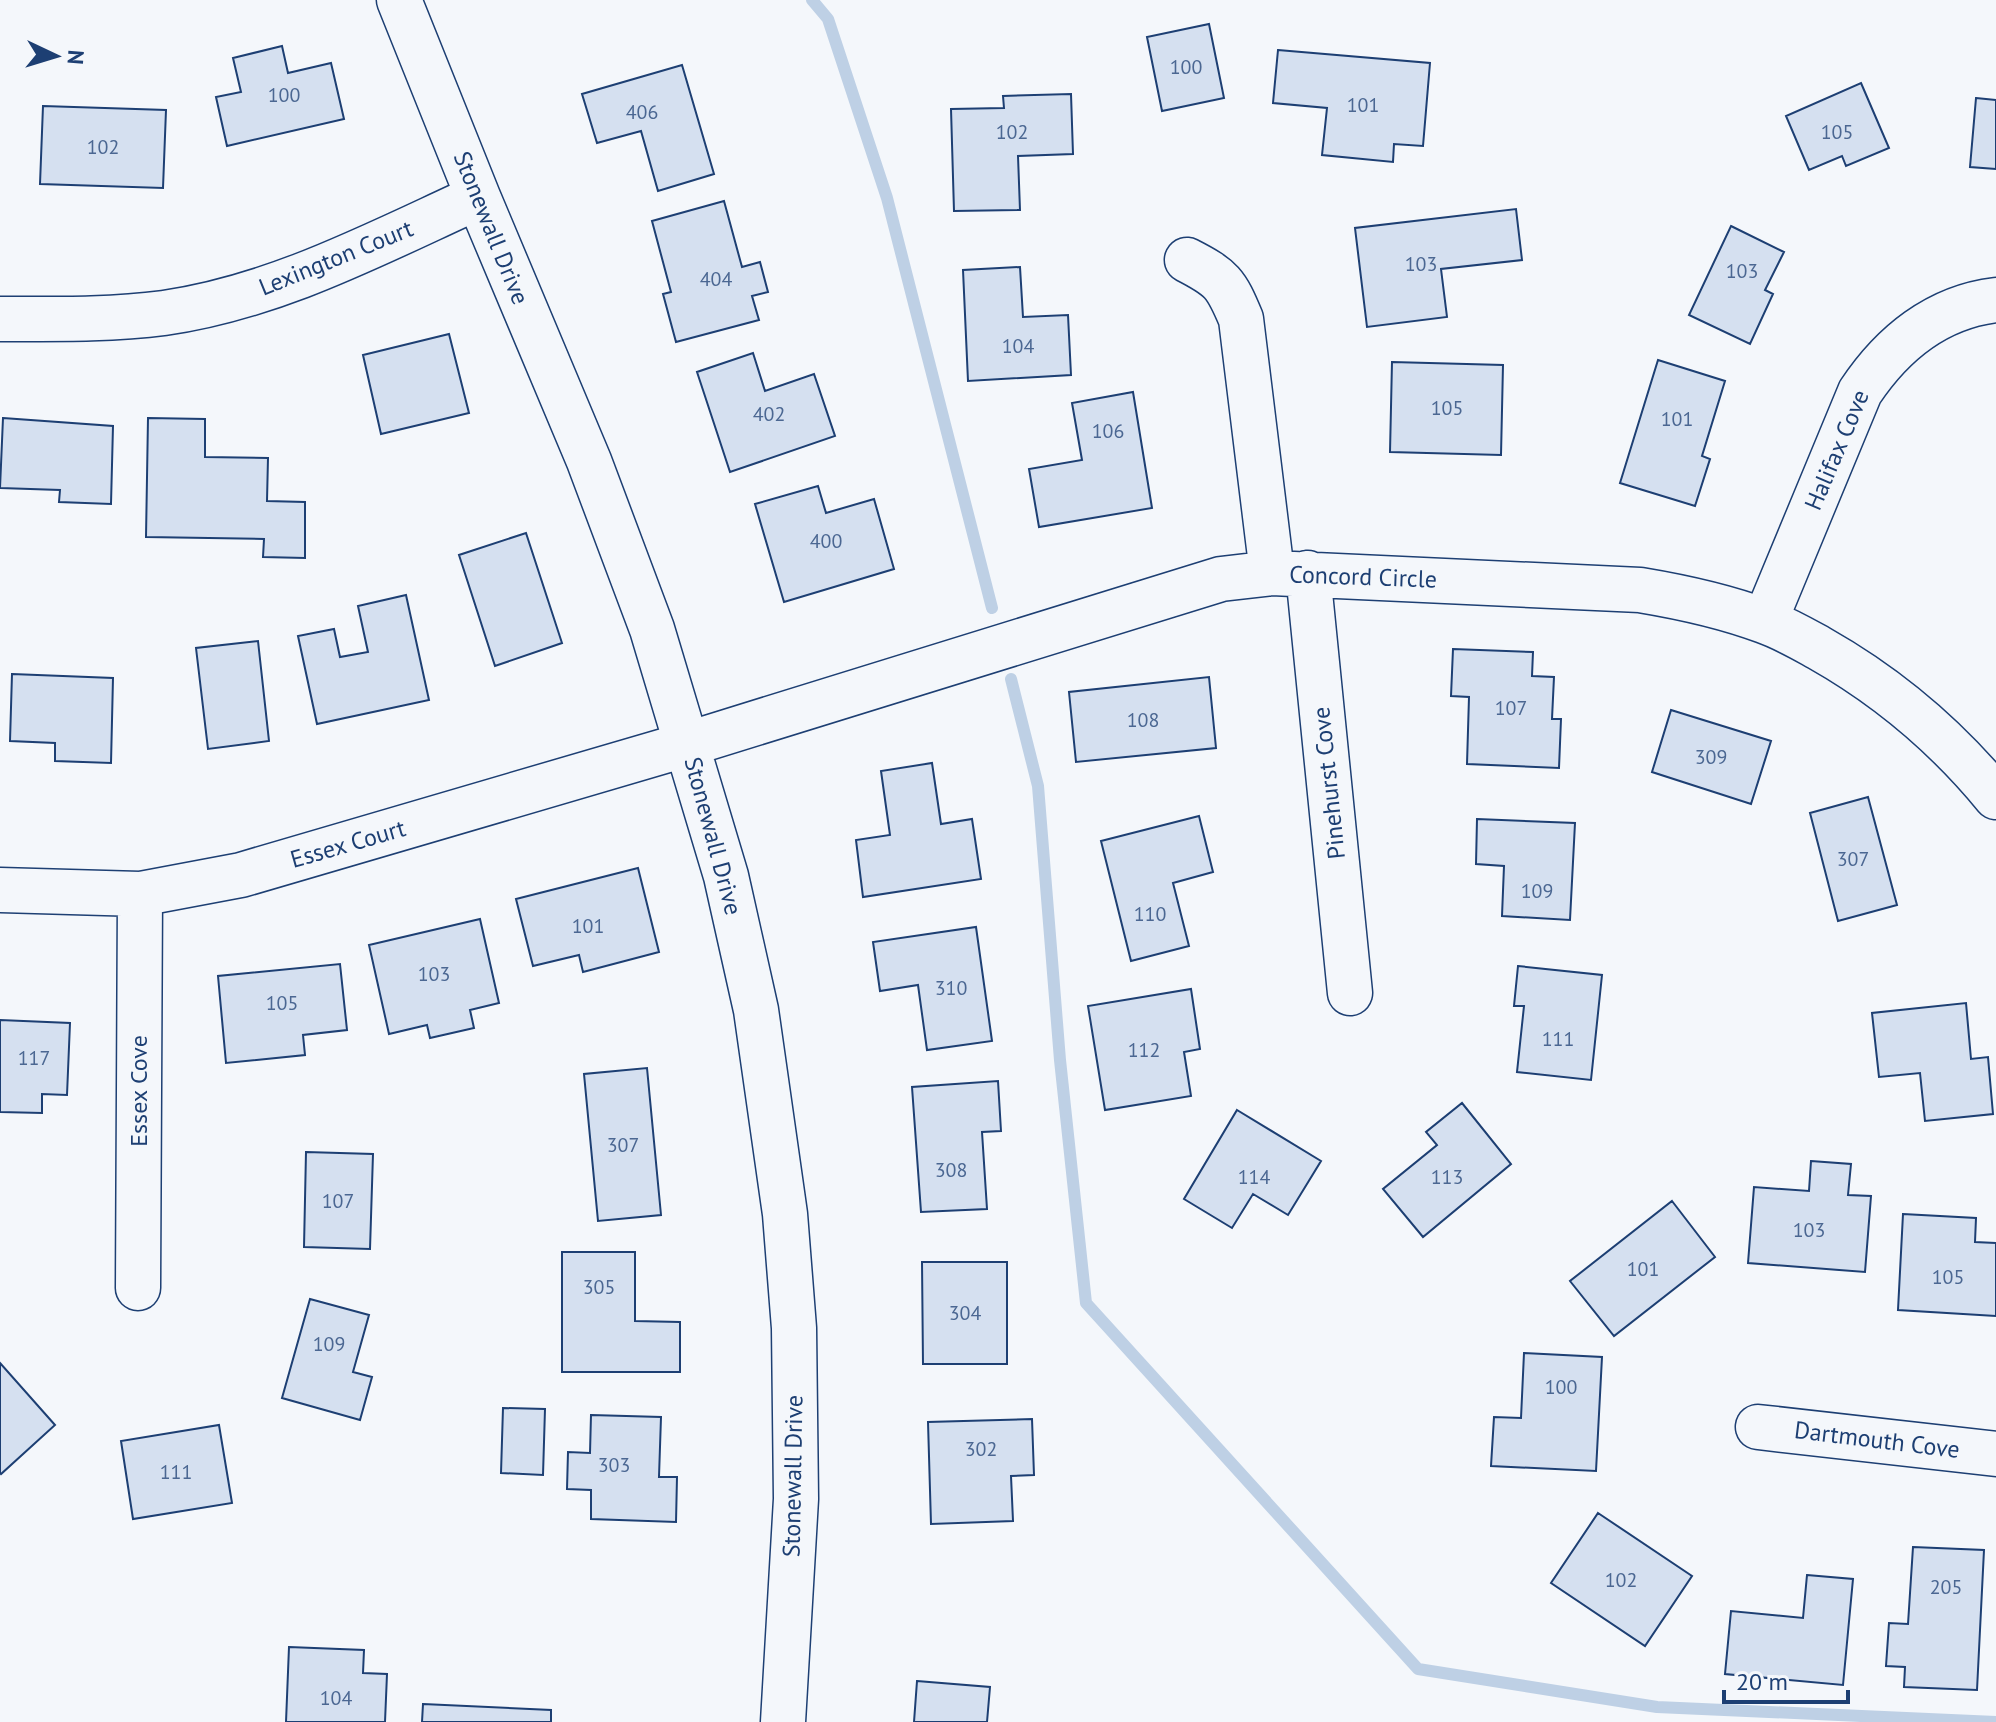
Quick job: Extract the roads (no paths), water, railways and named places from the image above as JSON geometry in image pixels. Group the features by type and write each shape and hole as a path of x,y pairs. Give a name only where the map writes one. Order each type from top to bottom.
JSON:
{"street":[{"name":"Stonewall Drive","path":"399,0 594,475 652,629 726,876 756,1010 785,1214 794,1328 796,1499 783,1722"},
{"name":"Lexington Court","path":"0,319 105,318 166,312 256,292 315,272 478,197"},
{"name":"Pinehurst Cove","path":"1187,260 1215,275 1229,290 1241,319 1290,573 1350,993"},
{"name":"Halifax Cove","path":"1765,621 1860,392 1877,366 1909,335 1948,312 1977,302 1996,300"},
{"name":"Concord Circle","path":"688,744 1221,579 1290,573 1640,590 1691,599 1765,621 1862,672 1906,705 1967,761 1996,797"},
{"name":"Essex Court","path":"0,890 140,894 241,875 688,744"},
{"name":"Essex Cove","path":"138,1288 140,894"},
{"name":"Dartmouth Cove","path":"1758,1427 1996,1454"}],"waterway":[{"path":"812,0 828,19 887,198 992,608"},
{"path":"1011,679 1038,786 1060,1060 1086,1303 1418,1669 1657,1707 1996,1722"}]}
